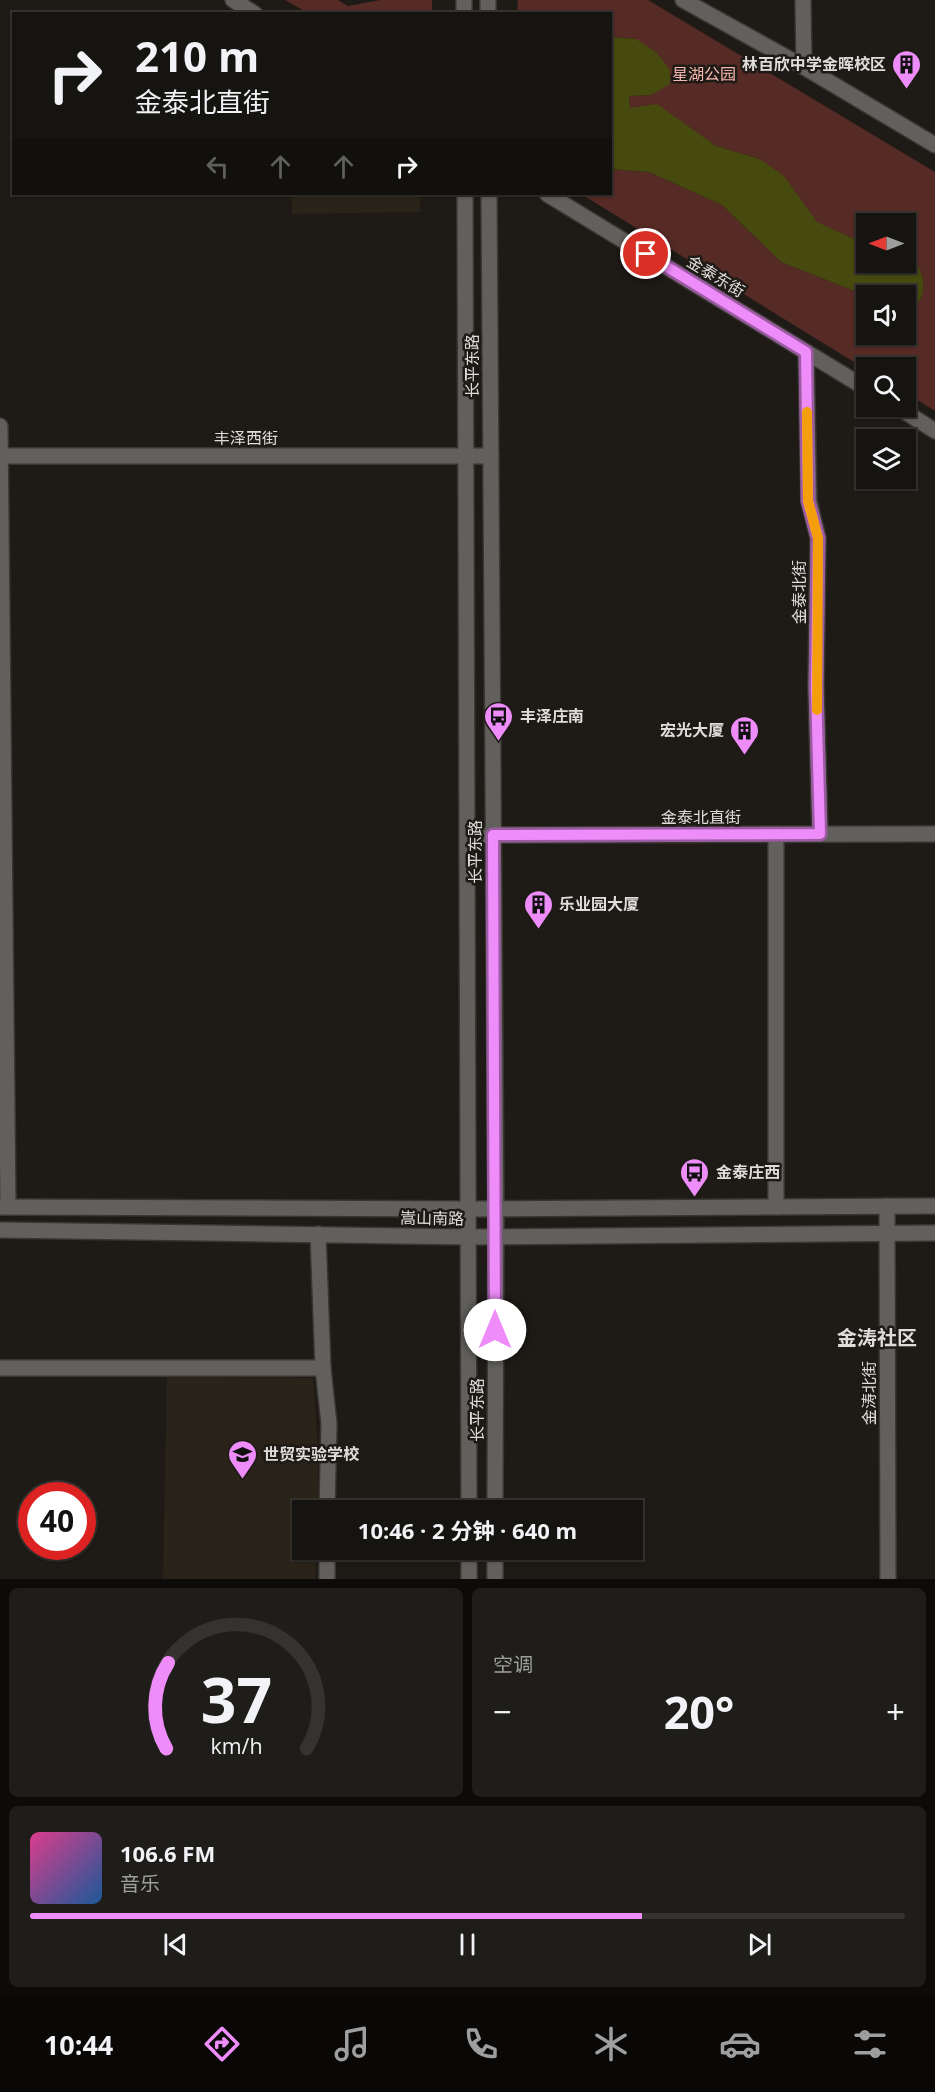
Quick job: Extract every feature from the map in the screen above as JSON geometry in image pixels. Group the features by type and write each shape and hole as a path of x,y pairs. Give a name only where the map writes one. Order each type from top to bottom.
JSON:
{"street":[{"path":"233,0 252,12"},
{"path":"683,0 804,67 935,145"},
{"path":"803,0 804,67"},
{"name":"长平东路","path":"465,195 469,1500"},
{"name":"长平东路","path":"489,195 496,1209 495,1500"},
{"name":"金泰东街","path":"549,195 856,382"},
{"name":"金泰北街","path":"806,352 808,501 818,538 816,687 820,834"},
{"path":"913,417 935,431"},
{"path":"0,426 4,1207"},
{"name":"丰泽西街","path":"0,456 491,456"},
{"path":"776,834 776,1207"},
{"name":"金泰北直街","path":"468,835 935,834"},
{"name":"金涛北街","path":"887,1206 888,1579"},
{"name":"嵩山南路","path":"4,1207 496,1209 935,1206"},
{"name":"嵩山南路","path":"0,1230 469,1237 935,1233"},
{"path":"318,1234 323,1368 328,1424 327,1500"},
{"path":"0,1368 323,1368"},
{"path":"327,1560 327,1579"},
{"path":"469,1560 469,1579"},
{"path":"495,1560 495,1579"}],"shaded area":[{"path":"612,37 636,39 657,53 670,70 670,84 651,95 629,96 630,108 657,104 716,146 760,159 784,176 817,222 856,240 856,273 916,273 916,263 923,282 920,300 916,305 916,285 856,285 856,292 781,262 722,205 649,172 612,169"},
{"path":"292,195 420,195 420,212 292,214"},
{"name":"世贸实验学校","path":"167,1377 313,1378 318,1450 318,1500 292,1500 292,1560 316,1560 315,1579 163,1579"}],"green space":[{"path":"285,0 338,0 348,6 380,0 432,0 432,12 306,12"},
{"name":"星湖公园","path":"518,0 648,0 935,172 935,411 916,399 916,357 856,357 856,363 583,195 612,195 612,169 649,172 722,205 781,262 856,292 856,345 916,345 916,305 922,294 923,282 916,263 916,213 856,213 856,240 816,222 801,201 760,159 716,146 688,127 630,108 629,96 651,95 636,39 612,37 612,12 517,12"}],"slow traffic":[{"path":"807,412 808,501 818,538 817,710"}],"place":[{"name":"林百欣中学金晖校区","path":"907,90"},
{"name":"丰泽庄南","path":"499,742"},
{"name":"宏光大厦","path":"745,756"},
{"name":"乐业园大厦","path":"538,930"},
{"name":"金泰庄西","path":"695,1198"},
{"name":"世贸实验学校","path":"242,1480"}],"district":[{"name":"金涛社区","path":"877,1337"}],"route":[{"path":"495,1330 493,835 820,834 816,687 818,538 808,501 806,352 646,254"}]}
